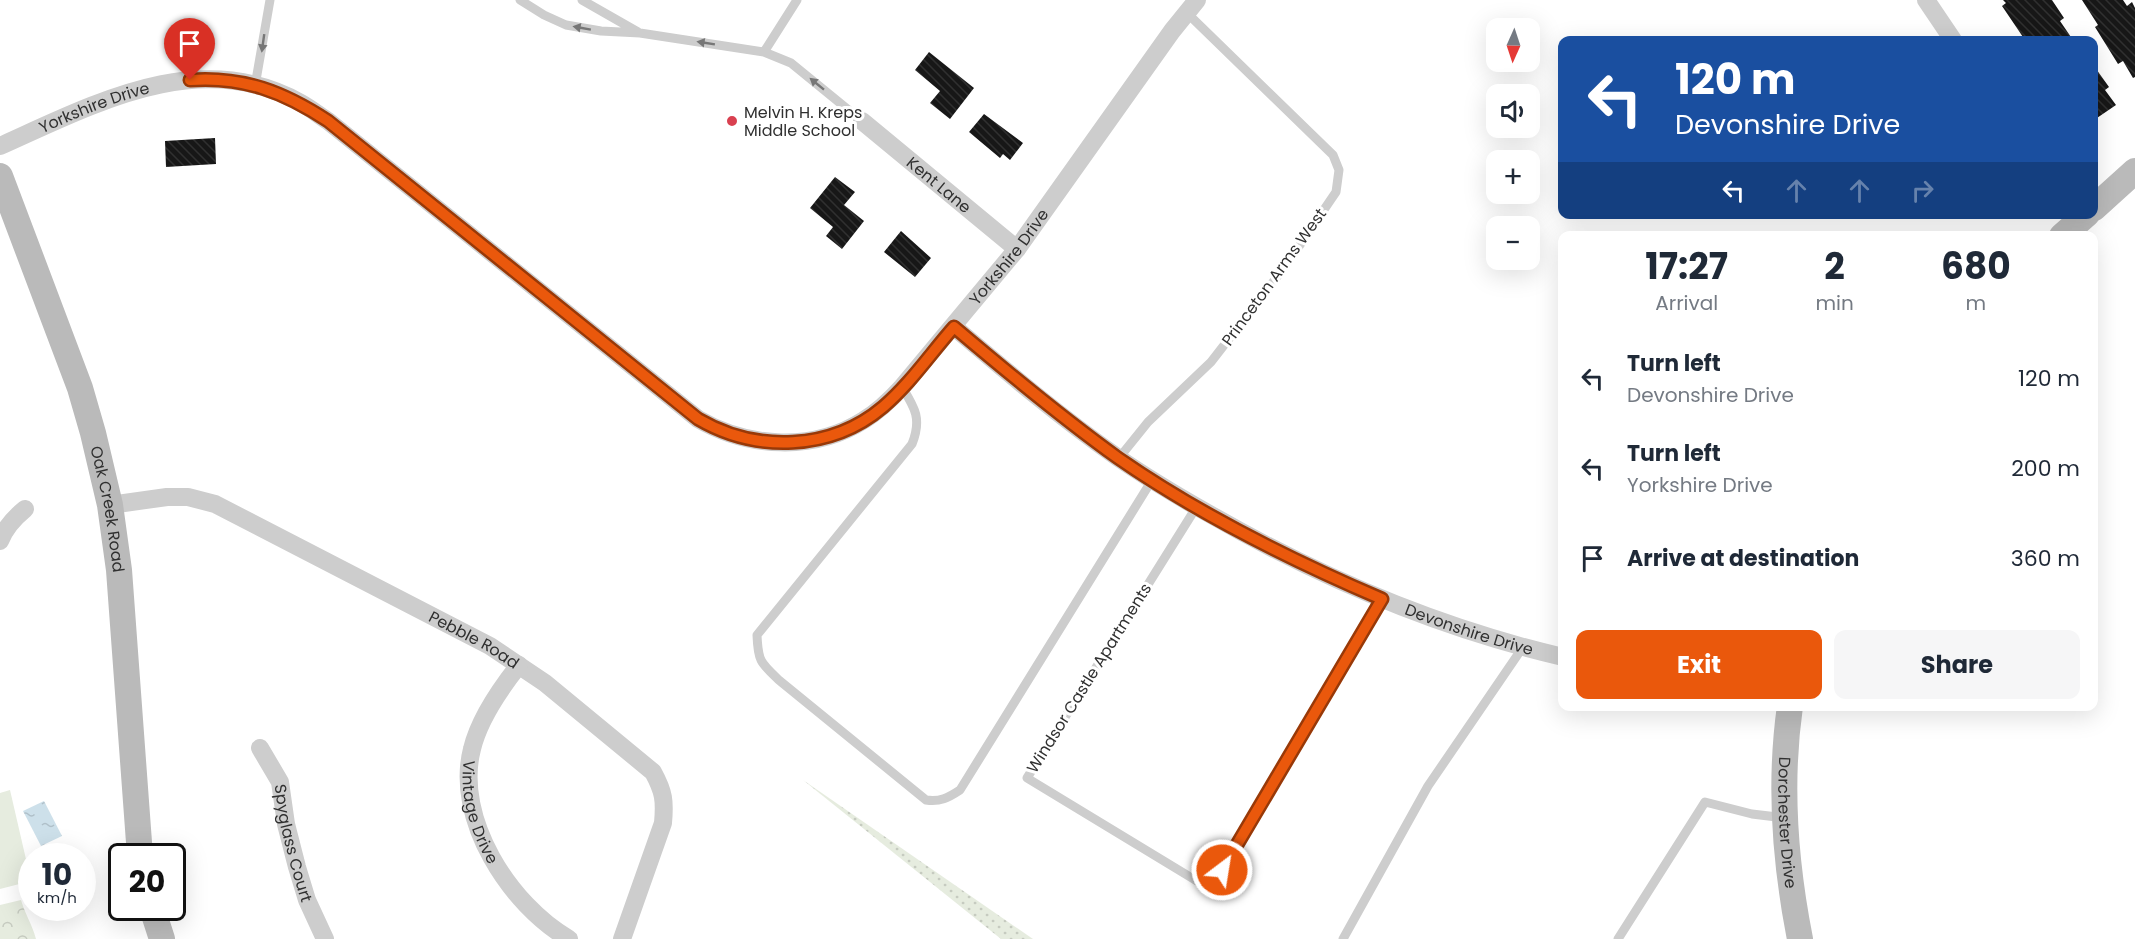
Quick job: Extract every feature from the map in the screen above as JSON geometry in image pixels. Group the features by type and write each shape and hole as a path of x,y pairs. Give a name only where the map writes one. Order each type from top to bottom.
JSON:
{"street":[{"path":"1926,0 1950,36"},
{"name":"Yorkshire Drive","path":"0,146 119,94 147,86 206,79 255,86 301,103 328,121 688,411 715,429 763,442 814,441 864,421 884,406 902,387 1017,249 1192,6"},
{"name":"Kent Lane","path":"862,121 1017,249"},
{"name":"Oak Creek Road","path":"0,176 80,388 110,505 120,581 139,843"},
{"path":"2098,205 2132,179"},
{"path":"2067,231 2080,219"},
{"name":"Devonshire Drive","path":"954,327 1052,408 1119,458 1197,507 1310,568 1382,599 1478,633 1558,656"},
{"name":"Pebble Road","path":"110,505 167,497 188,497 216,504 490,646 545,683 653,772 662,788 665,803 663,823 622,939"},
{"path":"0,541 16,516 25,509"},
{"name":"Vintage Drive","path":"519,664 481,724 472,748 468,788 482,837 508,885 528,907 569,939"},
{"name":"Dorchester Drive","path":"1790,711 1785,819 1792,895 1800,939"},
{"name":"Spyglass Court","path":"260,748 280,782 297,867 307,900 325,939"},
{"path":"156,921 162,939"}],"lane":[{"path":"255,86 270,0"},
{"path":"520,0 566,25 601,31 640,33 764,52 791,63 862,121"},
{"path":"582,0 640,33"},
{"path":"764,52 797,0"},
{"name":"Princeton Arms West","path":"1119,458 1148,422 1211,362 1287,264 1336,192 1339,170 1333,155 1192,6"},
{"path":"902,387 916,410 918,423 912,444 757,635 757,647 759,660 780,681 926,800 936,802 949,798 960,790 1152,480"},
{"name":"Windsor Castle Apartments","path":"1197,507 1027,778 1210,889 1382,599"},
{"path":"1343,939 1428,786 1523,647"},
{"path":"1618,939 1705,802 1752,814 1785,819"}],"green space":[{"path":"803,780 1033,939 1001,939"},
{"path":"10,790 22,843 18,843 18,884 0,889 0,793"},
{"path":"18,901 18,921 29,921 36,939 0,939 0,905"}],"water":[{"path":"44,801 62,836 47,843 39,843 23,811"}],"building":[{"path":"2003,0 2052,0 2064,18 2060,21 2070,36 2022,36 2002,6 2006,3"},
{"path":"2082,0 2123,0 2127,6 2132,2 2135,8 2135,77 2133,78 2123,61 2118,64 2095,27 2098,25"},
{"path":"929,52 974,88 950,119 930,103 940,91 915,70"},
{"path":"2098,72 2109,87 2105,90 2116,105 2098,117"},
{"path":"984,114 1023,143 1010,160 1003,154 1000,158 969,132"},
{"path":"215,138 216,164 166,167 165,141"},
{"path":"835,177 855,192 844,205 864,221 842,249 826,236 833,227 810,208"},
{"path":"901,231 931,258 915,277 884,252"}],"place":[{"name":"Melvin H. Kreps Middle School","path":"732,121"}],"route":[{"path":"190,80 225,80 255,86 301,103 328,121 698,419 715,429 763,442 788,443 814,441 839,432 864,421 884,406 954,327 1052,408 1152,480 1267,546 1310,568 1382,599 1222,870"}]}
